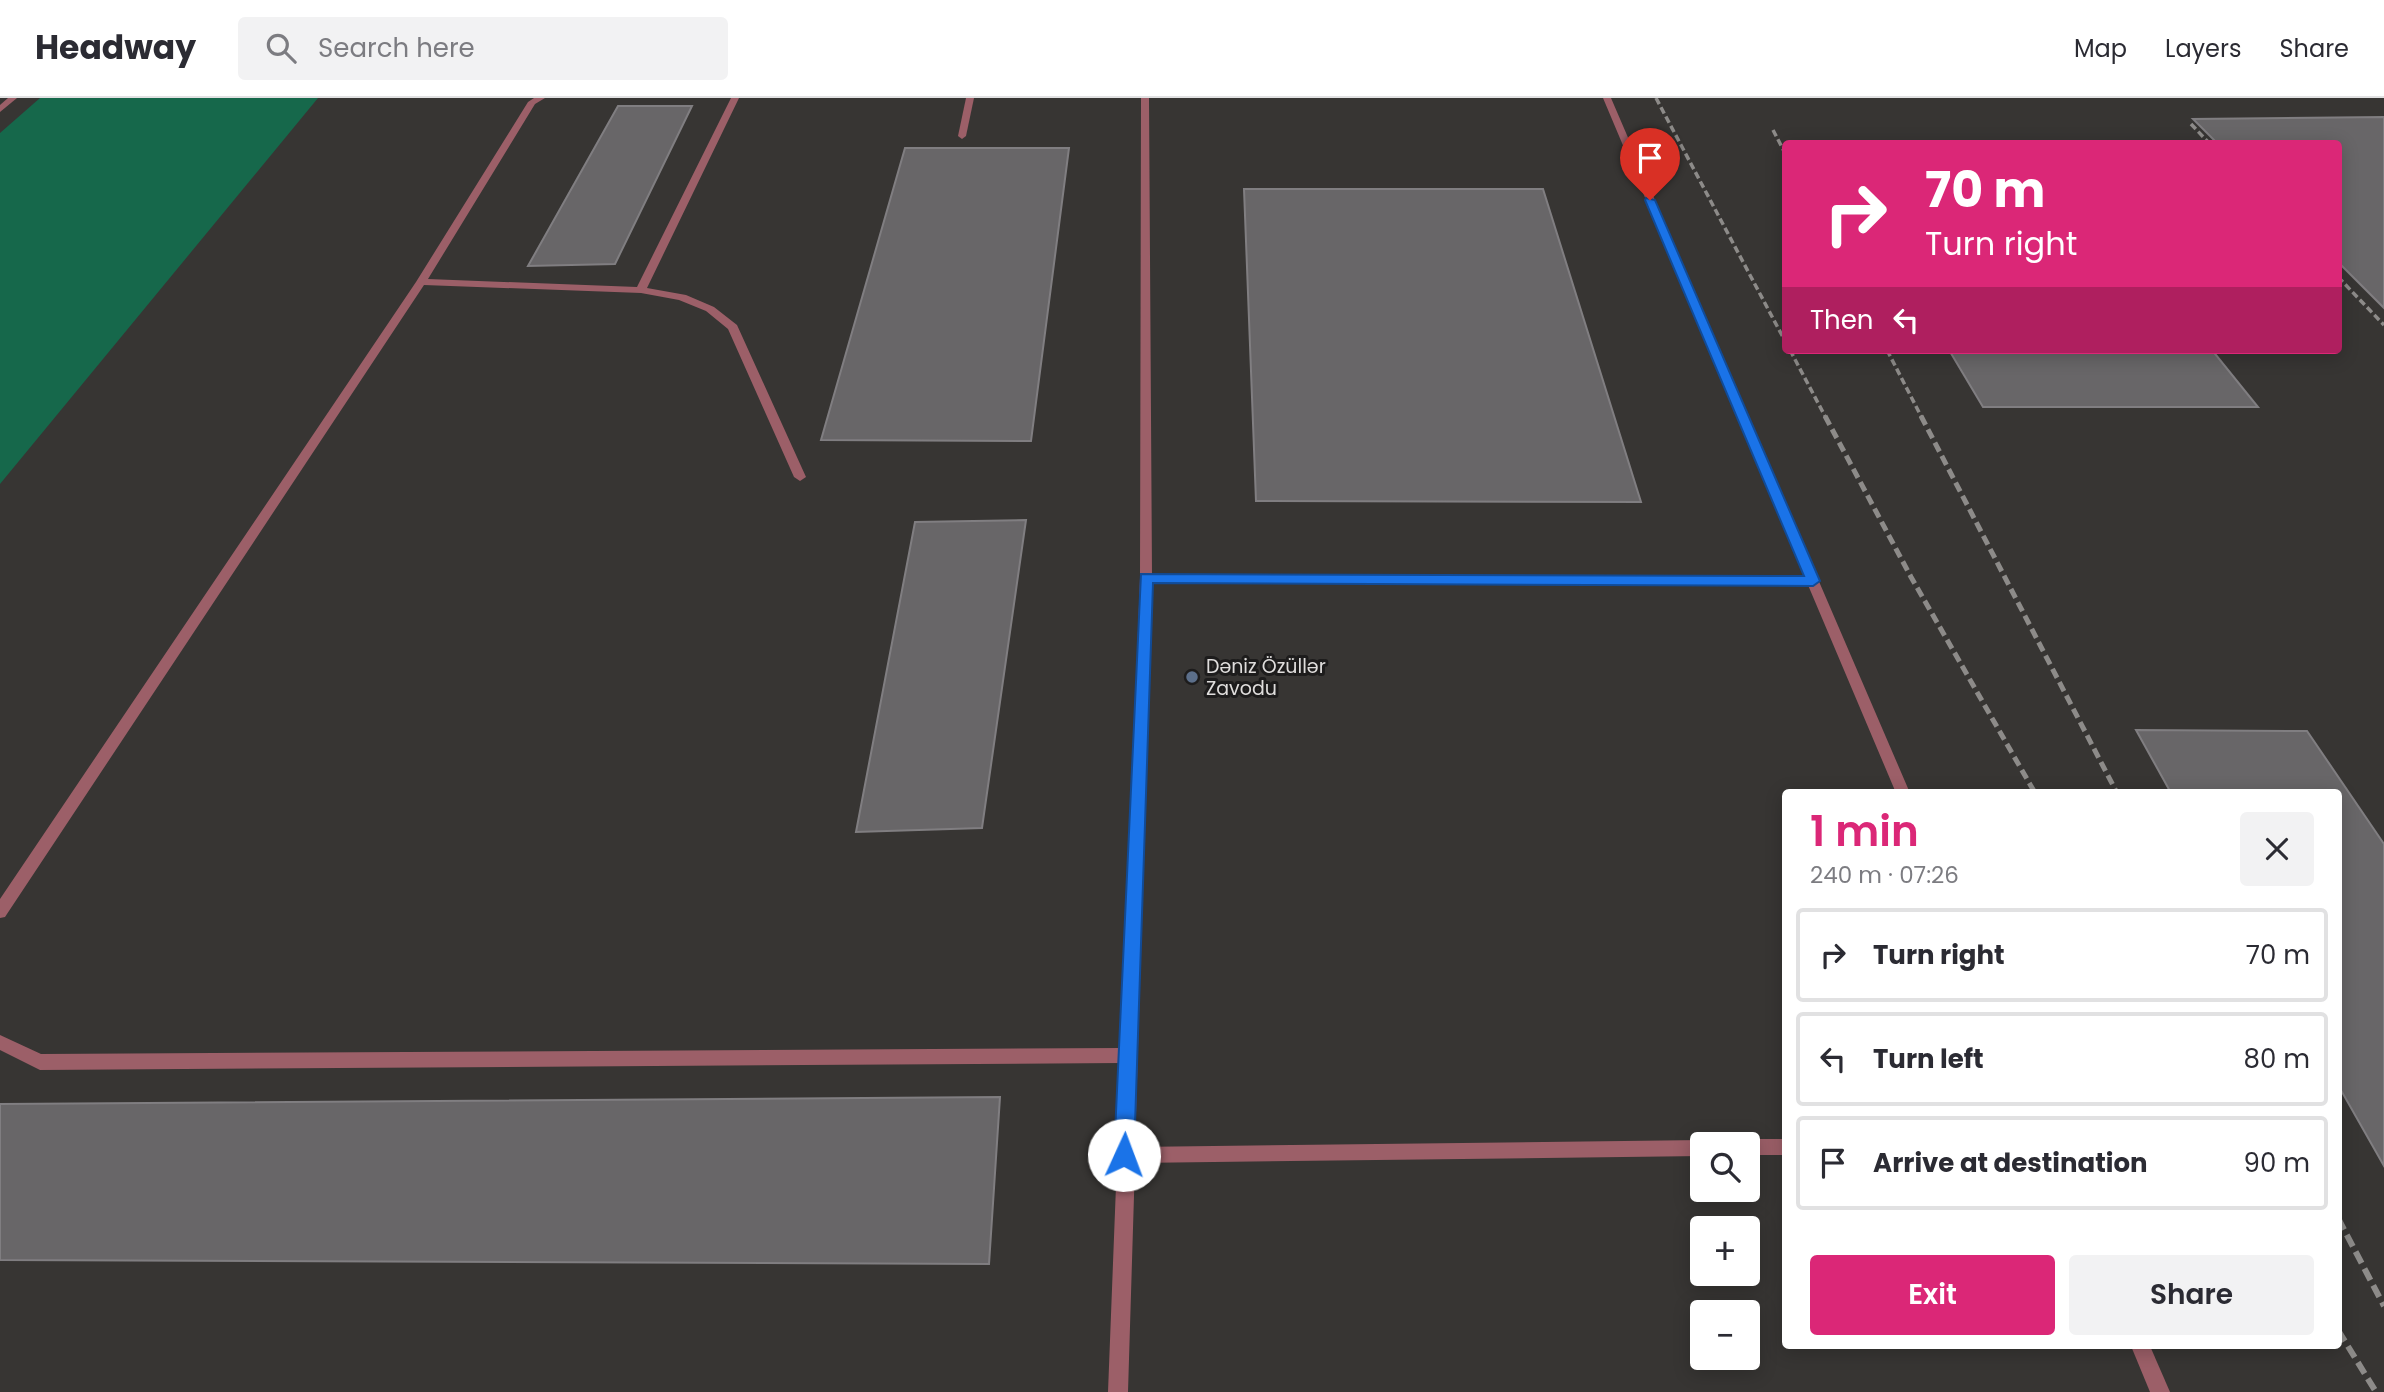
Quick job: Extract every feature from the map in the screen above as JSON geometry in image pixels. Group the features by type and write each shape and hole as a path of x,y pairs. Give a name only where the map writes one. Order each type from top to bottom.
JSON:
{"street":[{"path":"0,109 13,98"},
{"path":"0,912 421,282 532,102 541,98"},
{"path":"641,290 735,98"},
{"path":"962,136 970,98"},
{"path":"1118,1392 1124,1155 1146,578 1145,98"},
{"path":"1607,98 1901,789"},
{"path":"421,282 641,290 682,297 710,309 733,327 800,477"},
{"path":"1146,578 1813,581"},
{"path":"0,1042 40,1062 1128,1055"},
{"path":"1760,1147 1782,1147"},
{"path":"1124,1155 1690,1148"},
{"path":"2141,1349 2160,1392"}],"green space":[{"path":"40,98 318,98 0,484 0,133"}],"building":[{"path":"618,106 692,106 615,264 528,266"},
{"path":"2384,117 2384,308 2342,266 2342,140 2214,140 2193,119"},
{"path":"905,148 1069,148 1031,441 821,440"},
{"path":"1244,189 1543,189 1641,502 1256,501"},
{"path":"1951,354 2215,354 2258,407 1983,407"},
{"path":"1026,520 982,828 856,832 915,522"},
{"path":"2136,730 2307,731 2384,844 2384,1166 2342,1092 2342,789 2169,789"},
{"path":"1000,1097 989,1264 0,1260 0,1104"}],"railway":[{"path":"1656,98 1782,335"},
{"path":"2191,124 2206,140"},
{"path":"1773,130 1782,147"},
{"path":"2342,281 2384,325"},
{"path":"1792,354 1826,418"},
{"path":"1889,354 1922,418"},
{"path":"1825,416 1911,577 2033,789"},
{"path":"1921,416 2115,789"},
{"path":"2342,1226 2384,1306"},
{"path":"2342,1337 2376,1392"}],"place":[{"name":"Dəniz Özüllər Zavodu","path":"1192,677"}],"route":[{"path":"1124,1155 1146,578 1813,581 1650,200"}]}
